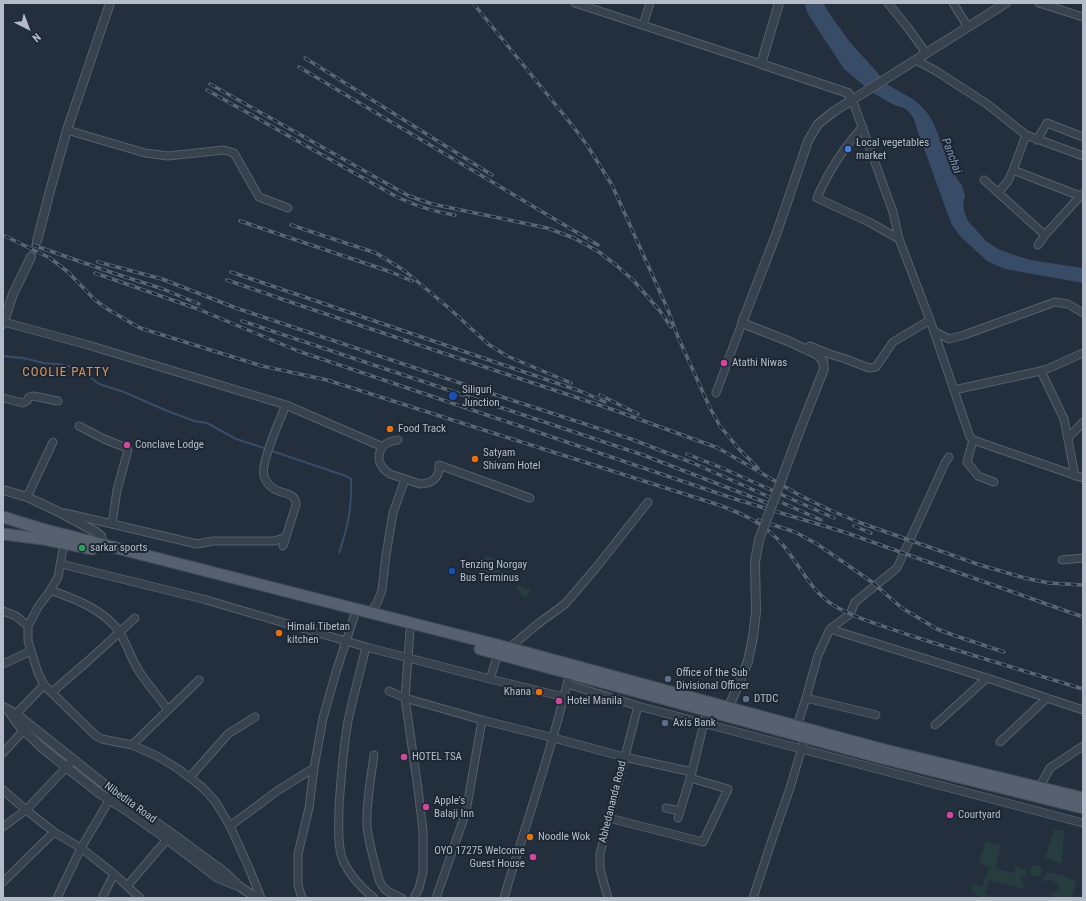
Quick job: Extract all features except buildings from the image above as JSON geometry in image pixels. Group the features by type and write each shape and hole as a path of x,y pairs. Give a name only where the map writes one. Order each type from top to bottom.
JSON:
{"main road":[{"path":"3,517 42,529 369,617 509,648 569,674 729,707 803,730 878,757 1057,797 1083,798"},
{"path":"3,534 64,543 159,566 354,617 369,617 410,631 707,710 803,730 1039,788 1083,808"}],"street":[{"path":"37,241 67,130 110,3"},
{"path":"576,3 848,93 852,99 863,127 893,212 899,239 934,331 970,436 973,440 1083,478"},
{"path":"643,25 650,3"},
{"path":"761,64 779,3"},
{"path":"888,3 926,53"},
{"path":"953,3 968,27"},
{"path":"716,393 777,232 808,141 818,124 852,99 1006,3"},
{"path":"1039,3 1083,17"},
{"path":"916,60 936,71 986,104 1026,135 1083,156"},
{"path":"1037,140 1047,123 1083,137"},
{"path":"863,127 853,137 835,164 817,198 871,223 899,239"},
{"path":"67,130 145,153 168,156 224,150 234,153 259,197 288,208"},
{"path":"998,193 1008,181 1026,135"},
{"path":"1013,170 1082,195 1045,235 1038,245"},
{"path":"984,180 1045,235"},
{"path":"31,257 13,294 4,320 286,405 383,447"},
{"path":"934,331 948,339 964,336 1055,302 1068,304 1083,313"},
{"path":"806,349 810,346 869,368 876,367 893,342 930,320"},
{"path":"729,707 748,661 753,637 756,612 755,562 759,540 824,369 823,361 818,355 788,341 742,323"},
{"path":"954,390 1045,370 1083,353"},
{"path":"1041,371 1064,419 1075,476"},
{"path":"3,398 23,403 27,401 29,397 33,396 58,401"},
{"path":"283,546 296,505 295,501 290,495 272,488 266,480 263,471 267,454 286,405"},
{"path":"1068,438 1083,422"},
{"path":"79,426 104,439 127,448 128,450 117,490 112,524"},
{"path":"398,440 387,443 380,451 379,462 385,471 390,474 420,484 426,484 435,479 438,474 439,465 530,498"},
{"path":"973,440 967,462 978,476 994,482"},
{"path":"27,498 53,442"},
{"path":"753,898 802,749 806,698 818,655 830,628 850,614 855,602 897,568 945,463 950,457"},
{"path":"369,617 382,590 393,513 405,479"},
{"path":"3,490 27,498 59,512 96,532 101,536 103,545"},
{"path":"509,648 565,604 648,502"},
{"path":"59,512 197,544 213,541 274,541 286,537"},
{"path":"64,543 58,577 38,606 28,626 28,641 38,673 44,685 96,736 102,739 132,745 157,756 190,776 202,787 214,801 230,826 261,898"},
{"path":"1062,560 1083,558"},
{"path":"61,564 203,599 346,642 564,697"},
{"path":"50,590 91,607 116,627 139,671 168,710"},
{"path":"3,611 16,616 28,626"},
{"path":"302,898 298,885 298,854 309,808 314,768 323,718 354,617"},
{"path":"52,692 88,662 135,618"},
{"path":"830,628 1083,710"},
{"path":"410,631 405,698 418,789 424,872 414,898"},
{"path":"366,647 348,722 341,772 339,824 340,849 346,866 356,881 368,894 374,898"},
{"path":"3,664 31,651"},
{"path":"490,679 498,654"},
{"path":"504,898 516,854 554,738 569,674 623,701 638,706 1083,823"},
{"path":"935,725 987,678"},
{"path":"132,745 199,680"},
{"path":"44,685 9,711 26,728 30,736 99,793 169,836 127,886"},
{"path":"623,701 627,689"},
{"path":"389,691 405,698 482,720 691,775 728,790 703,842 608,818"},
{"path":"806,698 876,715"},
{"path":"1000,742 1047,698"},
{"name":"Abhedananda Road","path":"608,898 600,869 599,861 601,848 638,706"},
{"path":"678,818 691,775 707,710"},
{"path":"190,776 228,734 256,717"},
{"path":"436,898 466,812 482,720"},
{"path":"3,753 26,728"},
{"name":"Nibedita Road","path":"26,728 74,759 169,836 224,872 240,887 257,898"},
{"path":"1039,788 1050,768 1083,746"},
{"path":"374,755 368,796 368,834 381,886 387,891 402,898"},
{"path":"3,827 26,810 74,759"},
{"path":"230,826 277,791 314,768"},
{"path":"3,790 54,832 81,848 114,874 140,898"},
{"path":"57,898 81,848 114,792"},
{"path":"1053,815 1057,797"},
{"path":"666,808 680,811"},
{"path":"3,882 54,832"},
{"path":"102,898 114,874"}],"green space":[{"path":"486,555 508,566 498,574 492,584 478,569"},
{"path":"519,585 531,590 525,598 516,588"},
{"path":"1054,829 1064,831 1062,863 1045,858"},
{"path":"986,841 1001,845 995,868 1014,873 1016,866 1027,870 1026,876 1021,876 1020,878 1024,889 989,880 985,894 998,898 980,898 971,889 972,884 982,887 989,867 979,863"},
{"path":"1038,865 1041,866 1041,876 1034,877 1031,876 1030,869 1031,866"},
{"path":"1047,872 1061,875 1076,881 1072,898 1052,898 1052,896 1049,895 1055,892 1059,886 1052,880 1042,881"}],"water":[{"path":"804,3 823,3 849,41 888,85 913,99 928,114 933,122 953,172 962,185 965,196 963,205 968,221 986,241 998,249 1030,260 1083,268 1083,283 1005,269 987,261 960,236 952,225 914,119 910,113 904,108 894,105 873,93 844,69 808,14"}],"waterway":[{"path":"3,356 78,368 99,384 124,392 194,421 207,423 236,439 267,449"},
{"path":"272,451 351,479 349,517 339,553"}],"tunnel":[{"path":"31,257 37,241"}],"railway":[{"path":"473,3 572,125 587,145 612,185 710,408 720,426 738,448 758,468"},
{"path":"305,58 492,175"},
{"path":"299,67 598,245"},
{"path":"210,84 409,196 432,204 547,228 574,238 599,252 633,280 660,311 671,327"},
{"path":"207,90 397,197 426,208 455,215"},
{"path":"240,221 391,272 412,281"},
{"path":"291,225 376,253 405,271 488,344 507,356 571,383"},
{"path":"5,236 50,258 68,272 95,300 140,328 262,366 327,380 719,505 739,513 770,532 779,540 807,579 823,598 842,610 909,635 1083,689"},
{"path":"33,245 163,289 199,304"},
{"path":"98,262 162,279 236,308 631,439 693,463 821,520"},
{"path":"231,272 580,391 605,402"},
{"path":"95,273 198,309 298,351 738,500 844,532 1083,617"},
{"path":"227,280 611,409 718,448 801,496 858,522 980,565 1025,578 1049,583 1083,585"},
{"path":"242,321 643,455 775,506"},
{"path":"600,395 638,414"},
{"path":"687,454 834,518"},
{"path":"758,520 795,532 817,544 872,582 902,608 937,629 1004,652"},
{"path":"854,526 871,533"}],"place":[{"name":"Local vegetables market","path":"848,149"},
{"name":"Atathi Niwas","path":"724,363"},
{"name":"Siliguri Junction","path":"453,396"},
{"name":"Food Track","path":"390,429"},
{"name":"Conclave Lodge","path":"127,445"},
{"name":"Satyam Shivam Hotel","path":"475,459"},
{"name":"sarkar sports","path":"82,548"},
{"name":"Tenzing Norgay Bus Terminus","path":"452,571"},
{"name":"Himali Tibetan kitchen","path":"279,633"},
{"name":"Office of the Sub Divisional Officer","path":"668,679"},
{"name":"Khana","path":"539,692"},
{"name":"DTDC","path":"746,699"},
{"name":"Hotel Manila","path":"559,701"},
{"name":"Axis Bank","path":"665,723"},
{"name":"HOTEL TSA","path":"404,757"},
{"name":"Apple's Balaji Inn","path":"426,807"},
{"name":"Courtyard","path":"950,815"},
{"name":"Noodle Wok","path":"530,837"},
{"name":"OYO 17275 Welcome Guest House","path":"533,857"}],"district":[{"name":"COOLIE PATTY","path":"66,373"}],"water label":[{"name":"Panchai","path":"951,156"}]}
